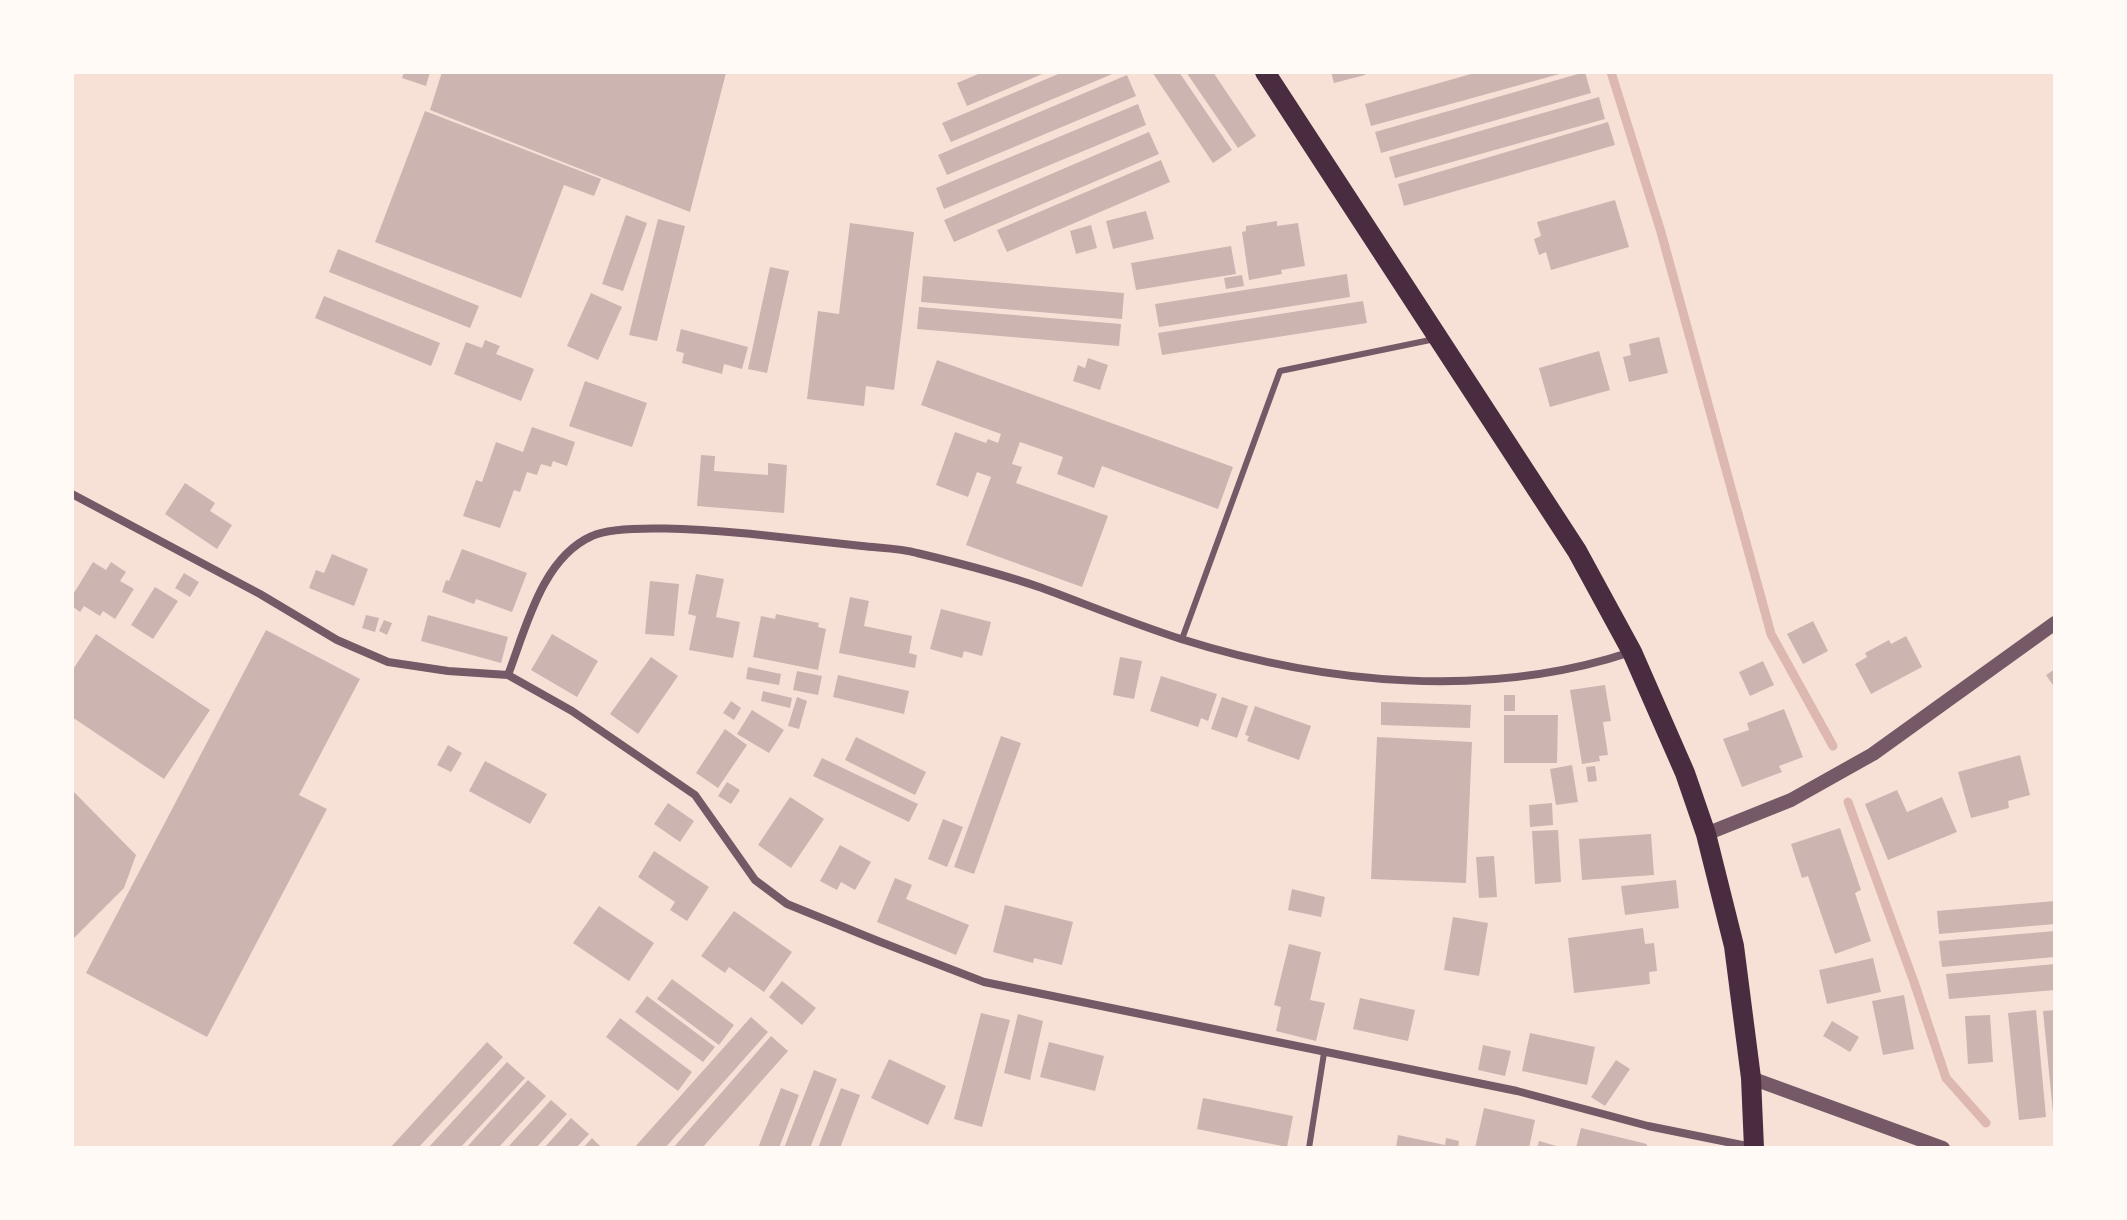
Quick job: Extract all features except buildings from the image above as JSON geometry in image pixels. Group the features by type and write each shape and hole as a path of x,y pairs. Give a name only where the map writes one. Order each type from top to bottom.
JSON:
{"main road":[{"path":"1265,72 1577,551 1632,652 1685,773 1706,834 1734,946 1751,1078 1754,1148"}],"street":[{"path":"72,494 260,594 337,640 388,662 448,671 508,675 572,711 695,795 755,880 787,904 984,982 1517,1091 1648,1126 1754,1148"},
{"path":"508,675 549,577 568,551 594,534 639,529 717,531 914,552 1038,587 1182,639 1297,669 1357,678 1445,680 1510,676 1594,664 1632,652"},
{"path":"1706,834 1791,800 1873,754 2055,623"},
{"path":"1751,1078 1943,1148"}],"lane":[{"path":"1182,639 1280,371 1437,338"},
{"path":"1309,1148 1324,1053"}],"waterway":[{"path":"1611,72 1661,232 1771,634 1833,746"},
{"path":"1848,802 1946,1078 1986,1123"}]}
